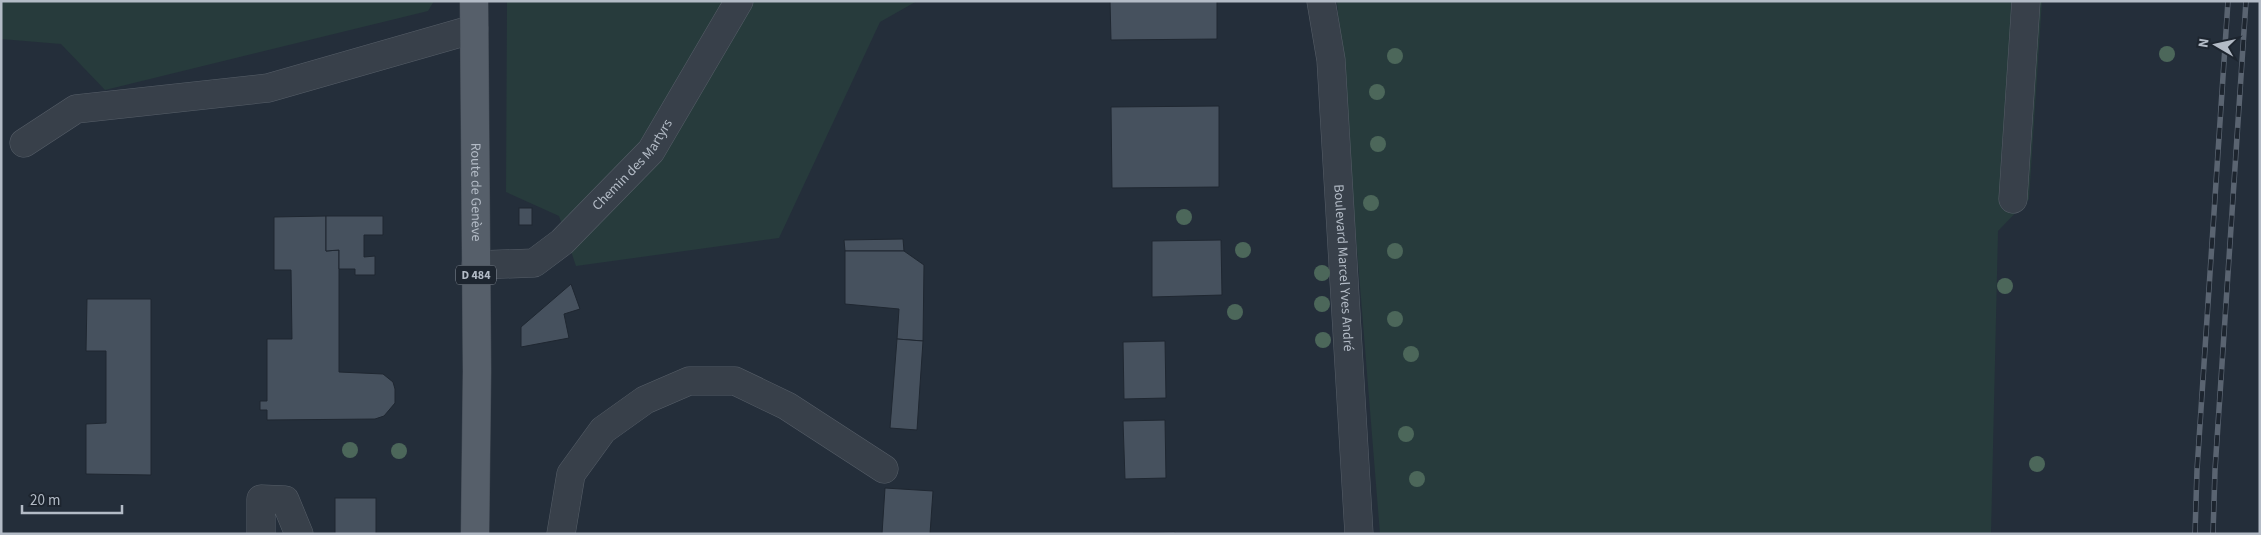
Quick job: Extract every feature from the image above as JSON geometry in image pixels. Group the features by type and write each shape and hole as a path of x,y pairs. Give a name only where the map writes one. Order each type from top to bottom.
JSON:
{"main road":[{"name":"Route de Genève","path":"474,1 476,265 475,534"}],"street":[{"name":"Chemin des Martyrs","path":"476,265 534,263 562,242 652,151 739,1"},
{"name":"Boulevard Marcel Yves André","path":"1321,1 1331,60 1359,534"},
{"path":"2013,199 2026,1"},
{"path":"24,143 76,109 268,88 474,30"},
{"path":"562,534 571,474 603,430 645,400 689,381 735,381 787,406 884,469"},
{"path":"261,534 261,499 285,500 299,534"}],"green space":[{"path":"1,1 434,1 428,11 105,90 61,44 1,39"},
{"path":"507,1 917,1 880,22 779,238 576,266 559,216 506,192"},
{"path":"1337,1 2042,1 2029,199 1998,231 1991,534 1380,534"}],"building":[{"path":"1110,1 1217,1 1217,39 1111,40"},
{"path":"1219,106 1219,187 1112,188 1111,107"},
{"path":"519,208 532,208 532,225 519,225"},
{"path":"326,216 326,251 339,250 339,372 383,374 393,382 395,403 384,416 375,419 267,420 267,410 260,410 260,401 267,401 267,339 292,339 291,270 274,270 274,217"},
{"path":"326,216 383,216 383,235 364,235 364,257 375,256 375,275 355,275 355,269 339,269 339,250 326,251"},
{"path":"903,239 904,251 845,251 844,240"},
{"path":"1221,240 1222,295 1152,297 1152,241"},
{"path":"845,251 904,251 924,265 923,341 897,339 899,309 845,304"},
{"path":"571,284 580,309 564,314 569,338 521,347 521,327"},
{"path":"87,299 151,299 151,475 86,474 86,424 106,423 106,351 86,351"},
{"path":"897,339 923,341 917,430 890,428"},
{"path":"1165,341 1166,398 1124,399 1123,342"},
{"path":"1165,420 1166,478 1125,479 1123,421"},
{"path":"885,488 933,491 930,534 882,534"},
{"path":"335,498 376,498 376,534 335,534"},
{"path":"1175,532 1175,534 1133,534 1133,533"}],"railway":[{"path":"2195,534 2197,470 2228,1"},
{"path":"2213,534 2215,470 2246,1"}]}
